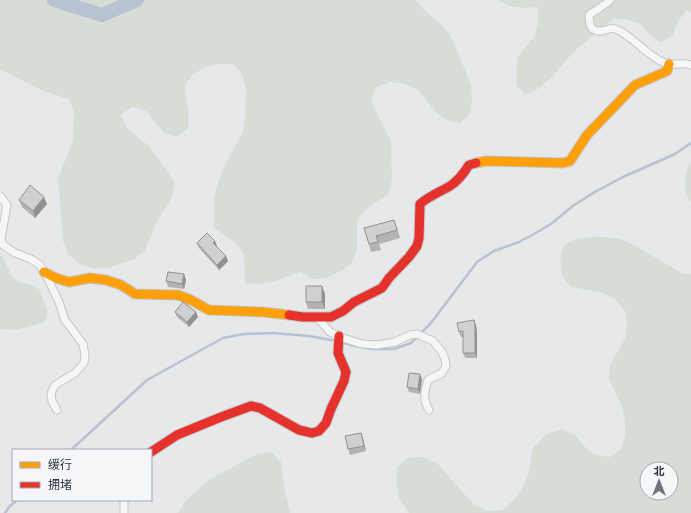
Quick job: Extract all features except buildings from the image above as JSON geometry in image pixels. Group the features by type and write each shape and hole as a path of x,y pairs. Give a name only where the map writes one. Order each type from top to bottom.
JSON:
{"street":[{"path":"610,0 590,15 589,23 594,29 600,32 616,29 662,61 669,64 687,63 691,65"},
{"path":"44,272 69,282 90,278 106,280 121,285 135,294 178,296 191,300 209,310 263,312 303,317 331,317 343,311 354,302 382,288 418,246 420,204 451,185 462,175 468,165 486,161 563,163 570,161 587,134 635,85 667,71 669,64"},
{"path":"0,196 7,206 1,240 3,245 15,253 31,259 40,265 60,302 65,320 83,344 85,355 84,362 75,373 55,385 51,393 52,401 57,410"},
{"path":"317,317 339,341 378,345 395,342 410,335 420,335 433,341 442,352 445,358 446,366 442,373 428,380 425,388 425,404 430,410"},
{"path":"152,451 177,435 251,406 260,408 299,430 312,434 319,431 326,423 344,381 346,372 338,353 339,341"},
{"path":"124,501 124,513"}],"shaded area":[{"path":"0,0 416,0 423,9 445,28 453,41 471,85 472,99 470,114 460,123 447,120 436,112 419,91 405,84 390,82 376,87 371,101 391,141 392,179 388,194 365,210 357,221 357,250 351,264 326,278 312,279 300,272 272,282 259,284 245,283 244,255 236,243 214,228 214,199 222,171 243,132 246,90 243,76 234,64 219,64 206,67 193,74 185,85 189,114 188,128 177,137 164,133 146,111 132,107 121,115 127,128 150,147 175,183 172,197 156,223 145,250 134,259 108,268 93,268 79,264 68,254 63,241 58,179 73,140 74,112 69,99 43,91 0,69"},
{"path":"498,0 691,0 691,12 687,10 678,21 673,34 661,43 650,35 640,24 627,19 613,19 578,48 550,79 539,88 526,95 516,85 517,58 535,36 538,22 538,7 524,8 510,6"},
{"path":"691,162 691,202 686,192 685,181 686,171"},
{"path":"606,237 621,239 683,274 691,274 691,513 409,513 399,498 396,481 397,467 408,458 422,457 437,463 476,506 489,511 502,510 513,501 521,490 528,476 533,448 547,434 562,429 575,435 584,446 595,455 610,457 621,449 625,435 625,421 622,406 609,380 610,365 625,339 627,325 625,311 615,299 601,292 571,287 562,276 560,260 563,246 576,239"},
{"path":"0,256 3,257 12,277 18,282 32,285 39,289 47,309 47,317 43,323 14,330 0,329"},
{"path":"271,452 281,462 290,513 178,513 186,500 209,480 257,454"}],"waterway":[{"path":"54,0 102,15 137,0"},
{"path":"340,342 372,349 394,349 411,343 431,323 477,262 494,251 519,242 551,224 574,205 595,192 623,177 675,154 691,143"},
{"path":"72,449 147,380 223,338 244,334 272,333 309,336 336,341"},
{"path":"5,513 16,501"}],"traffic: slow":[{"path":"476,163 486,161 563,163 570,161 587,135 635,85 667,71 669,64"},
{"path":"44,272 69,282 90,278 106,280 121,285 135,294 178,295 209,310 263,312 289,315"}],"traffic: jam":[{"path":"289,315 303,317 331,317 343,311 354,302 382,288 417,246 419,238 420,204 453,184 461,177 469,165 476,163"},
{"path":"152,451 177,435 251,406 260,408 299,430 312,433 319,431 326,423 344,381 346,372 338,353 339,336"}]}
